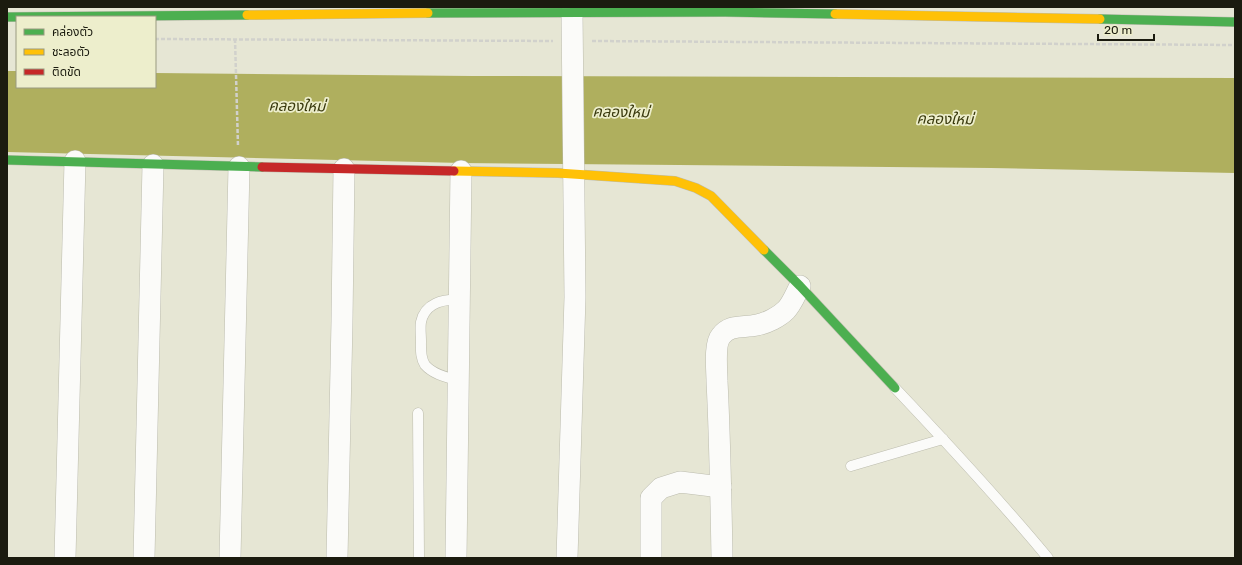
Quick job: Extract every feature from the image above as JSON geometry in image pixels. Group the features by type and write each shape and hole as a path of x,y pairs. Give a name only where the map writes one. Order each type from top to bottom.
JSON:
{"main road":[{"path":"120,16 733,12 1235,22"},
{"path":"7,160 239,167 461,171 574,171 675,181 696,188 710,196 800,286 895,388"}],"street":[{"path":"567,558 575,297 572,12"},
{"path":"65,558 75,161"},
{"path":"144,558 153,165"},
{"path":"230,558 239,167"},
{"path":"337,558 344,169"},
{"path":"456,558 461,171"},
{"path":"722,558 717,372 717,347 719,338 725,331 736,327 756,325 772,320 787,310 800,286"},
{"path":"651,558 651,498 661,488 680,482 721,487"}],"lane":[{"path":"459,380 432,371 426,365 422,358 421,351 421,322 430,305 446,299 460,300"},
{"path":"895,388 1016,519 1048,558"},
{"path":"418,413 419,558"},
{"path":"851,466 943,439"}],"path":[{"path":"156,39 235,39 573,48 1235,45"},
{"path":"235,39 239,167"}],"water":[{"name":"คลองใหม่","path":"7,71 16,71 16,88 156,88 156,73 472,76 1235,78 1235,173 991,168 462,163 7,152"}],"traffic: fast":[{"path":"428,13 725,12 835,14"},
{"path":"127,16 247,15"},
{"path":"7,17 16,17"},
{"path":"1100,19 1235,22"},
{"path":"7,160 262,167"},
{"path":"764,250 800,286 895,388"}],"traffic: slow":[{"path":"247,15 428,13"},
{"path":"835,14 1100,19"},
{"path":"454,171 558,173 675,181 696,188 711,196 764,250"}],"traffic: jam":[{"path":"262,167 454,171"}]}
